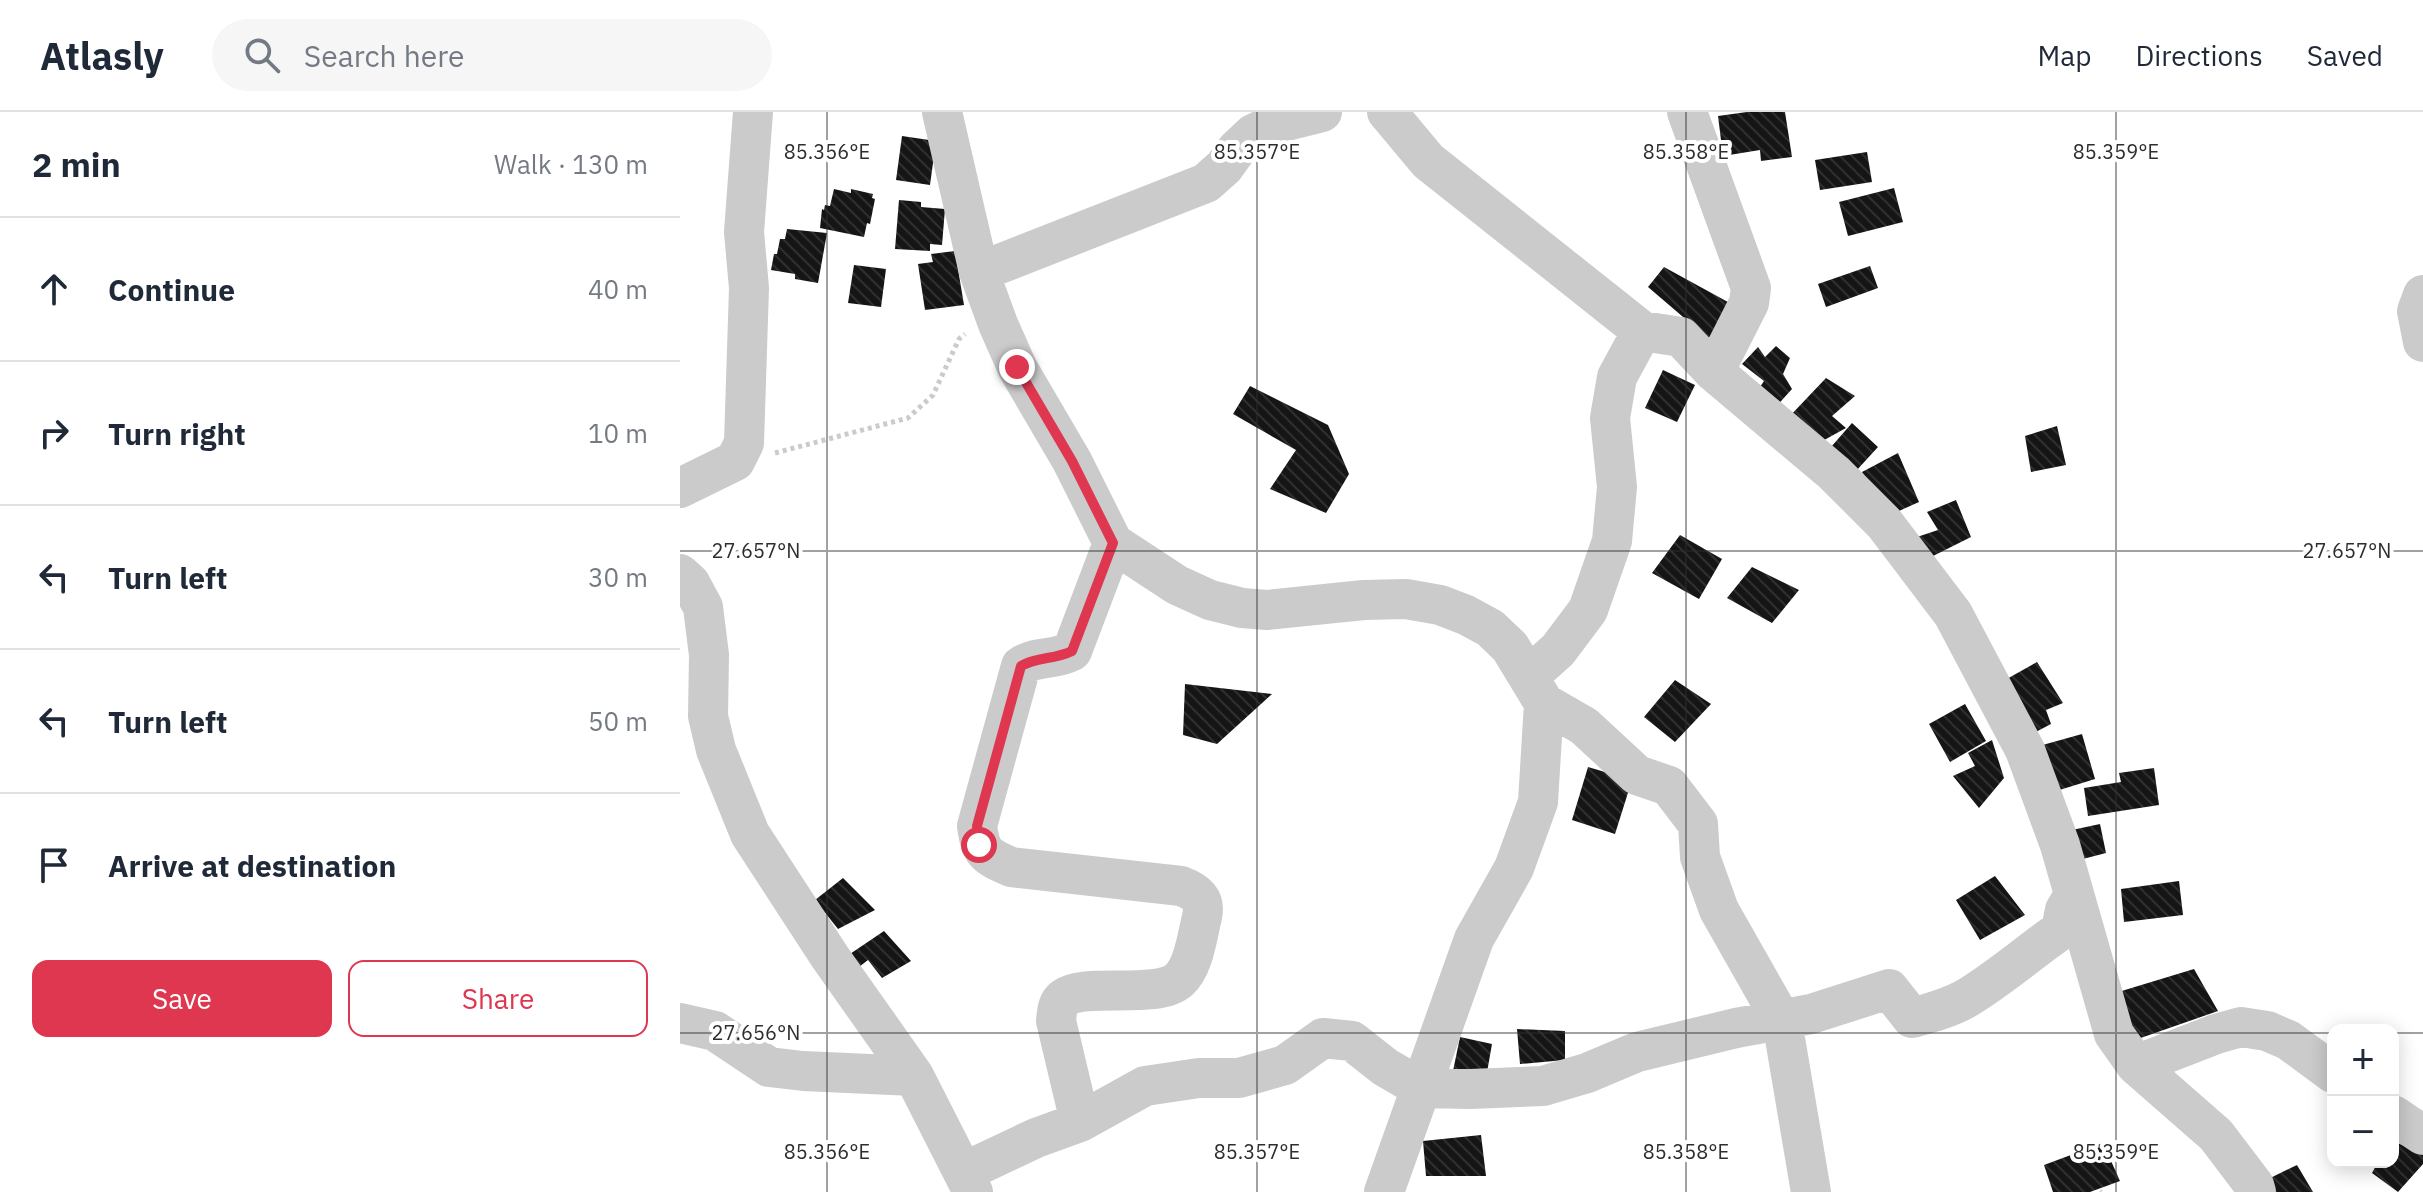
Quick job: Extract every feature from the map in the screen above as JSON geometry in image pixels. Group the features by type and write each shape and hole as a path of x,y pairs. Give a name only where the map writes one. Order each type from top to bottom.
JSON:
{"street":[{"path":"680,488 735,461 744,443 749,288 744,232 753,112"},
{"path":"942,112 979,272 998,324 1017,367 1072,461 1113,543 1177,585 1210,600 1242,608 1267,610 1406,599 1440,605 1490,628 1510,647 1537,690 1584,726 1637,775 1669,786 1698,824 1700,857 1719,910 1782,1021 1811,1192"},
{"path":"979,272 1206,183 1253,134 1274,124 1322,112"},
{"path":"1387,112 1428,161 1642,331 1681,337 1714,372 1834,473 1884,523 1953,614 2025,750 2060,845 2114,1034 2136,1065 2216,1135 2256,1192"},
{"path":"1687,112 1751,288 1749,303 1714,372"},
{"path":"2423,295 2417,311 2423,342"},
{"path":"1384,1192 1474,939 1514,868 1538,802 1537,690 1558,650 1588,610 1612,541 1617,487 1610,418 1617,377 1642,331"},
{"path":"1080,1122 1056,1021 1058,1007 1064,998 1079,993 1162,988 1177,982 1193,952 1203,910 1202,900 1195,891 1181,886 1011,867 987,857 979,845 977,826 1021,666 1031,660 1059,658 1072,651 1113,543"},
{"path":"680,574 690,583 703,607 709,655 708,716 716,750 750,834 830,957 914,1076 969,1182 1036,1138 1080,1122 1145,1086 1199,1078 1239,1078 1285,1065 1323,1038 1352,1041 1385,1067 1421,1088 1470,1089 1543,1086 1587,1073 1637,1052 1811,1014 1889,989 1912,1018 1964,1000 2061,930 2065,910 2074,895"},
{"path":"680,1023 715,1031 769,1067 914,1076"},
{"path":"2136,1065 2241,1027 2267,1031 2288,1040 2327,1069"},
{"path":"2399,1119 2423,1135"}],"path":[{"path":"740,452 754,458 908,418 933,395 959,339 970,330 998,324"}],"building":[{"path":"1785,112 1792,157 1761,161 1760,150 1723,156 1718,116"},
{"path":"902,136 936,141 930,185 896,180"},
{"path":"1867,152 1872,182 1820,190 1815,160"},
{"path":"1894,188 1903,222 1848,236 1839,202"},
{"path":"834,189 873,194 872,198 875,199 870,224 867,223 864,237 820,228 822,209 825,205 830,206"},
{"path":"899,200 921,202 921,207 945,209 942,245 930,244 930,251 895,249"},
{"path":"787,229 827,233 818,283 795,279 795,274 771,270 774,254 777,254 780,239 785,239"},
{"path":"955,251 964,305 925,310 918,264 933,262 931,254"},
{"path":"854,265 886,269 881,307 848,303"},
{"path":"1870,266 1878,288 1826,307 1818,284"},
{"path":"1664,267 1737,307 1717,346 1648,287"},
{"path":"1776,346 1790,358 1783,374 1792,389 1774,409 1756,393 1764,381 1742,364 1758,347 1765,357"},
{"path":"1663,370 1695,385 1677,422 1645,408"},
{"path":"1826,378 1855,396 1832,416 1846,428 1817,444 1788,418"},
{"path":"1250,386 1328,425 1349,474 1326,513 1270,489 1296,450 1233,414"},
{"path":"1852,423 1878,447 1856,471 1831,447"},
{"path":"2057,426 2066,465 2031,472 2025,436"},
{"path":"1898,453 1919,502 1890,515 1862,472"},
{"path":"1956,500 1971,537 1929,558 1917,537 1938,530 1927,512"},
{"path":"1680,535 1722,559 1699,599 1652,573"},
{"path":"1752,567 1799,590 1772,623 1727,598"},
{"path":"2037,662 2063,703 2046,710 2051,724 2030,735 2005,680"},
{"path":"1675,680 1711,704 1675,742 1644,717"},
{"path":"1185,684 1272,694 1217,744 1183,735"},
{"path":"1965,704 1986,741 1950,762 1929,724"},
{"path":"2082,734 2095,779 2053,792 2039,746"},
{"path":"1992,740 2004,778 1979,808 1953,776 1975,766 1968,753"},
{"path":"1588,767 1632,780 1615,834 1572,820"},
{"path":"2154,768 2159,805 2088,816 2084,788 2121,782 2119,773"},
{"path":"2100,824 2106,853 2079,860 2072,830"},
{"path":"1995,876 2025,915 1980,940 1956,900"},
{"path":"843,878 875,910 838,929 815,900"},
{"path":"2179,881 2183,915 2124,922 2121,889"},
{"path":"884,931 911,961 882,978 868,960 850,974 844,958"},
{"path":"2194,969 2218,1011 2132,1041 2115,993"},
{"path":"1517,1029 1565,1031 1565,1060 1520,1064"},
{"path":"1460,1037 1492,1044 1486,1078 1453,1071"},
{"path":"1481,1135 1486,1176 1426,1176 1423,1141"},
{"path":"2103,1143 2120,1181 2090,1192 2053,1192 2044,1165"},
{"path":"2399,1144 2423,1154 2423,1164 2398,1192 2372,1173 2375,1168 2399,1168"},
{"path":"2297,1165 2313,1192 2267,1192 2262,1182"}],"route":[{"path":"979,845 977,826 1021,666 1031,660 1059,658 1072,651 1113,543 1072,461 1017,367"}]}
